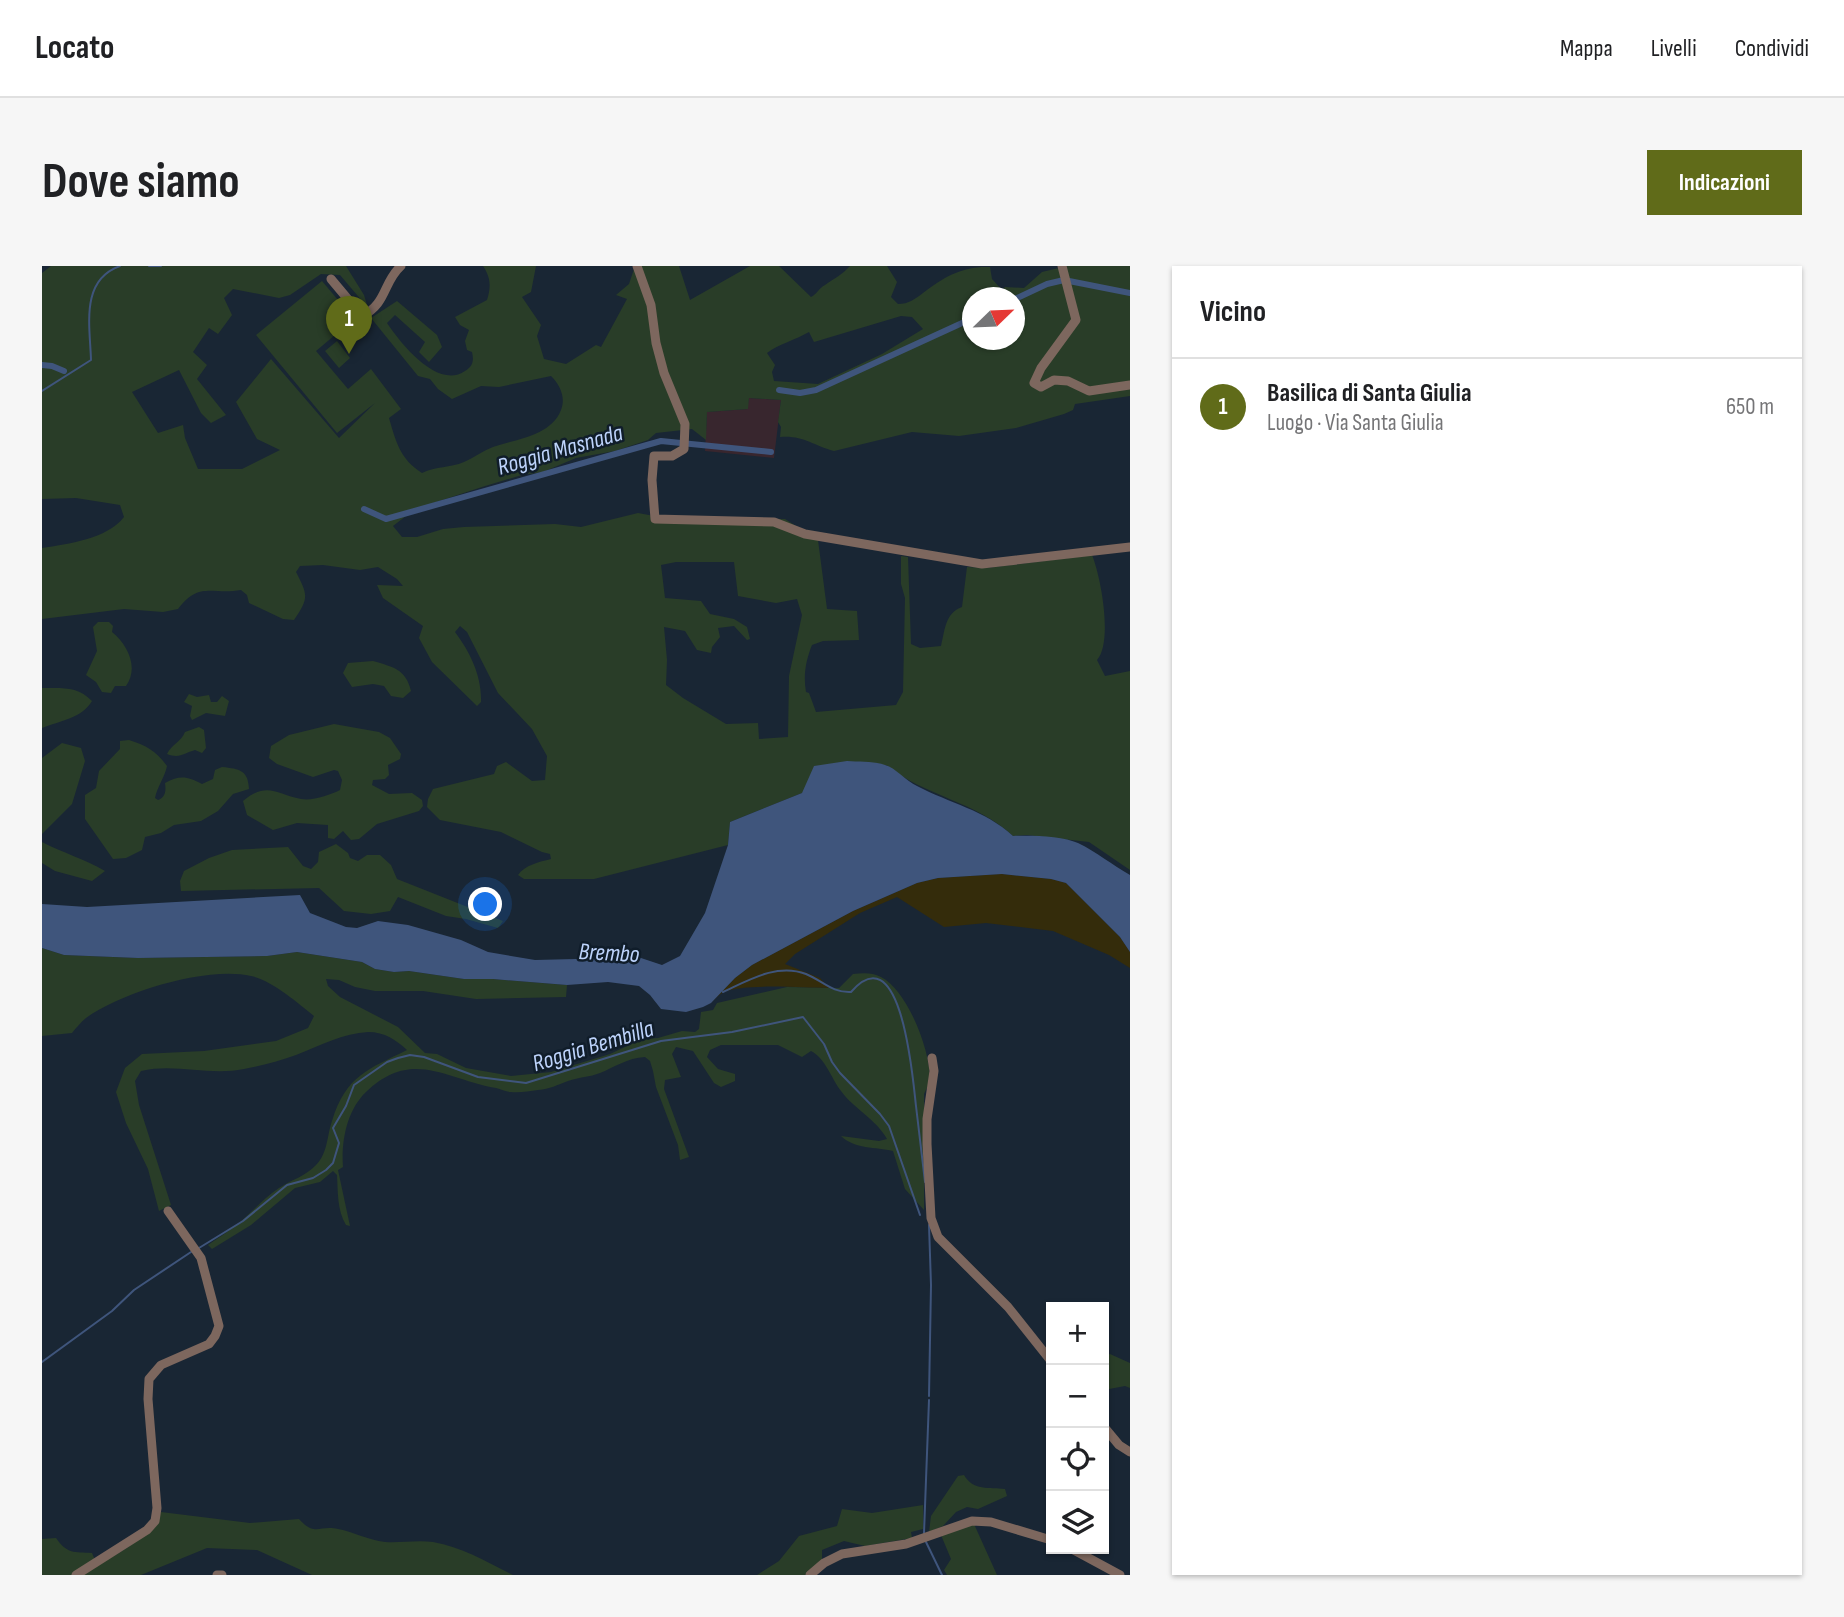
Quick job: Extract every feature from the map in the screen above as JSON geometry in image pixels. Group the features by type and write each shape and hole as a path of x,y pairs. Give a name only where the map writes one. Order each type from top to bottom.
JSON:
{"street":[{"path":"331,279 362,316 380,303 396,270 401,266"},
{"path":"637,266 651,305 656,343 685,424 686,435 684,449 680,454 654,456 652,480 655,519 774,522 805,534 982,564 1130,547"},
{"path":"1063,269 1076,320 1041,368 1034,383 1041,387 1054,380 1069,381 1090,391 1130,385"},
{"path":"932,1058 934,1071 927,1119 931,1218 942,1240 1007,1307 1046,1355"},
{"path":"76,1575 135,1539 153,1524 157,1508 148,1397 150,1377 161,1365 208,1345 218,1329 218,1315 200,1257 168,1211"},
{"path":"1105,1428 1119,1445 1130,1452"},
{"path":"810,1575 824,1563 848,1553 882,1549 920,1540 972,1521 991,1522 1046,1538"},
{"path":"1081,1554 1120,1575"}],"shaded area":[{"path":"749,398 781,400 774,458 705,451 707,412 747,409"}],"green space":[{"path":"51,266 346,266 364,295 368,308 340,275 321,274 290,295 279,298 233,289 224,298 232,315 218,334 209,328 193,352 207,365 197,379 226,415 211,423 201,413 179,370 132,392 158,433 183,425 185,438 198,469 242,469 280,450 257,439 236,402 271,359 339,438 375,403 337,433 256,335 322,281 354,319 316,351 348,389 371,369 401,409 389,418 394,435 409,462 422,473 459,464 485,450 541,431 556,419 561,410 561,392 551,376 499,387 481,386 452,399 430,379 418,376 371,318 397,301 437,335 442,347 429,362 419,352 425,342 395,315 387,323 401,342 432,370 454,375 465,371 473,361 472,352 467,350 465,341 469,330 460,325 455,317 487,300 490,283 483,266 536,266 531,292 522,297 541,325 537,336 544,359 566,364 596,345 601,347 627,299 616,295 629,284 635,266 679,266 690,300 750,266 779,266 811,297 850,266 887,266 897,282 891,297 898,304 912,301 946,277 971,268 990,267 992,279 999,287 962,287 962,350 1025,350 1025,287 1042,272 1067,266 1130,266 1130,396 1075,404 1073,410 1064,414 1016,428 959,436 912,432 834,451 801,439 780,437 781,427 778,422 781,400 749,398 748,409 707,412 706,440 692,429 656,433 648,440 615,451 576,458 543,472 522,475 415,509 393,526 402,537 417,537 443,529 464,527 555,524 581,527 638,513 665,518 785,519 818,540 827,609 857,611 859,640 823,641 812,645 805,686 816,712 896,705 903,692 905,598 901,584 901,556 908,557 911,644 920,648 941,646 949,618 962,607 967,567 987,568 1092,555 1102,593 1105,625 1102,651 1097,660 1105,676 1130,671 1130,870 1089,842 1013,836 983,815 918,785 886,765 802,793 730,822 728,845 594,879 524,879 518,875 533,864 551,859 550,854 501,832 440,820 427,807 433,789 494,774 497,766 506,762 532,781 545,780 547,756 532,729 498,693 467,632 460,626 455,632 474,665 481,692 481,702 477,706 432,662 419,638 423,626 383,598 377,585 403,586 378,567 360,570 323,565 300,566 296,572 305,596 294,620 283,619 249,603 247,595 241,590 200,592 186,600 178,609 163,612 124,609 42,619 42,548 75,542 108,531 124,517 120,505 76,498 42,499 42,273","holes":["901,316 912,317 923,329 882,354 818,384 774,381 772,372 775,365 767,353 777,347 809,332 814,342","676,562 734,562 738,596 776,603 797,599 802,615 789,676 788,737 759,739 758,723 726,724 666,685 664,627 685,631 697,650 711,653 720,637 718,628 734,626 747,640 750,639 747,627 734,619 710,614 701,601 665,598 661,565"]},
{"path":"337,341 350,358 339,368 325,351"},
{"path":"98,622 109,622 113,626 112,632 123,643 132,664 132,672 126,686 115,686 111,693 102,692 96,682 86,675 97,651 93,627"},
{"path":"373,661 402,673 411,691 403,698 391,696 384,686 373,684 352,687 343,673 348,663"},
{"path":"42,688 75,690 92,701 77,715 42,728"},
{"path":"189,694 197,697 209,695 211,702 217,702 222,696 229,701 225,716 206,713 192,720 192,706 184,702"},
{"path":"334,724 379,732 390,738 401,754 400,759 388,765 389,775 385,779 373,780 372,785 389,794 412,793 422,800 423,806 419,811 377,824 359,839 351,840 343,831 334,839 328,838 328,825 297,823 273,830 247,815 243,801 265,790 306,799 340,790 342,780 338,771 313,777 277,764 269,758 271,746 289,735"},
{"path":"199,727 204,730 206,748 202,753 195,750 179,756 167,754 185,732"},
{"path":"129,740 151,750 167,766 156,794 155,798 158,800 164,795 165,783 184,778 202,784 213,779 215,770 222,767 245,774 249,789 233,794 218,811 201,821 174,825 161,833 145,837 142,850 126,858 113,859 85,819 85,795 96,788 99,771 120,749 120,741"},
{"path":"62,743 81,748 85,761 72,804 42,834 42,758"},
{"path":"42,842 105,871 92,881 55,871 42,863"},
{"path":"336,844 348,853 350,858 358,861 367,855 380,855 391,865 397,879 503,921 498,928 446,916 398,897 390,911 371,914 344,911 319,888 181,891 180,881 184,871 232,850 288,847 303,866 311,869 318,862 319,852"},
{"path":"42,948 64,955 137,958 267,956 297,952 362,962 375,969 394,972 409,971 464,979 567,985 566,997 476,999 423,991 375,991 339,980 326,979 328,986 340,997 398,1027 425,1053 437,1054 466,1068 511,1076 551,1072 610,1054 642,1039 658,1038 682,1031 695,1032 699,1029 701,1012 713,1010 717,1003 787,987 839,988 853,974 874,974 891,984 908,1008 922,1038 929,1067 929,1085 924,1094 924,1210 905,1189 893,1151 859,1145 841,1136 879,1141 887,1139 846,1097 816,1054 811,1051 802,1057 778,1045 721,1045 710,1050 707,1057 718,1069 735,1074 735,1081 721,1087 714,1083 693,1051 676,1047 672,1054 681,1077 665,1080 664,1089 689,1157 680,1160 678,1145 656,1087 650,1061 645,1057 632,1059 596,1074 550,1088 521,1092 507,1092 429,1070 414,1069 383,1079 359,1099 350,1117 343,1147 343,1167 338,1170 350,1226 346,1225 341,1213 337,1175 333,1171 320,1182 295,1188 251,1225 212,1249 208,1245 239,1223 268,1196 316,1165 325,1149 338,1106 352,1083 370,1069 407,1050 390,1037 368,1032 341,1037 290,1057 244,1069 218,1071 167,1068 141,1071 135,1081 139,1105 171,1205 159,1211 148,1169 126,1123 116,1092 125,1068 142,1054 204,1051 276,1041 308,1028 314,1016 259,978 233,974 212,975 189,978 142,991 102,1008 80,1023 72,1033 42,1036"},
{"path":"1109,1354 1130,1363 1130,1388 1125,1386 1109,1389"},
{"path":"964,1475 977,1486 1005,1489 1007,1496 978,1509 967,1507 956,1512 943,1526 929,1532 931,1516 958,1476"},
{"path":"923,1505 923,1529 911,1532 912,1538 865,1546 844,1541 822,1550 822,1561 805,1575 757,1575 779,1561 799,1536 837,1526 842,1509 872,1513"},
{"path":"161,1512 250,1523 299,1519 309,1528 338,1529 379,1541 433,1542 464,1551 513,1575 312,1575 257,1550 207,1548 141,1575 42,1575 42,1539 56,1538 67,1550 92,1553 97,1565 141,1537"},
{"path":"974,1524 997,1575 947,1575 944,1570 951,1559 941,1535"}],"sand":[{"path":"1001,874 1066,883 1120,937 1130,952 1130,968 1109,955 1053,931 986,923 944,927 897,897 860,913 795,954 785,964 820,978 829,988 734,989 719,995 711,1003 735,978 752,965 853,911 917,883 938,878"}],"water":[{"path":"847,761 876,763 889,767 917,786 991,820 1013,836 1046,837 1078,843 1130,875 1130,952 1120,937 1066,883 1002,874 938,878 917,883 853,911 752,965 711,1003 686,1012 661,1009 639,986 608,982 567,985 464,979 375,969 362,962 297,952 267,956 138,958 64,955 42,948 42,904 87,907 300,895 310,913 346,927 357,928 378,921 408,925 461,940 488,952 535,960 616,958 632,955 662,965 680,956 705,913 728,845 730,822 802,793 814,766"}],"waterway":[{"path":"42,391 91,360 89,319 93,293 98,282 120,266"},
{"path":"149,266 161,266"},
{"name":"Roggia Masnada","path":"1025,294 1047,284 1064,280 1130,293"},
{"name":"Roggia Masnada","path":"779,390 800,393 816,390 962,323"},
{"name":"Roggia Masnada","path":"42,365 64,371"},
{"name":"Roggia Masnada","path":"364,509 386,519 661,441 771,452"},
{"path":"723,992 763,974 784,970 806,974 844,992 851,992 868,979 882,981 893,996 908,1043 925,1182"},
{"name":"Roggia Bembilla","path":"199,1248 243,1221 287,1185 313,1178 326,1170 333,1163 339,1143 333,1128 354,1085 387,1062 410,1055 424,1057 478,1077 526,1083 661,1041 732,1032 803,1017 824,1044 840,1073 889,1126 920,1215"},
{"path":"929,1225 929,1396"},
{"name":"Roggia Bembilla","path":"42,1362 112,1311 134,1290 191,1252"},
{"path":"924,1533 929,1400"},
{"path":"926,1542 942,1575"}],"place":[{"name":"Basilica di Santa Giulia","path":"349,354"}],"water label":[{"name":"Brembo","path":"609,953"}]}
